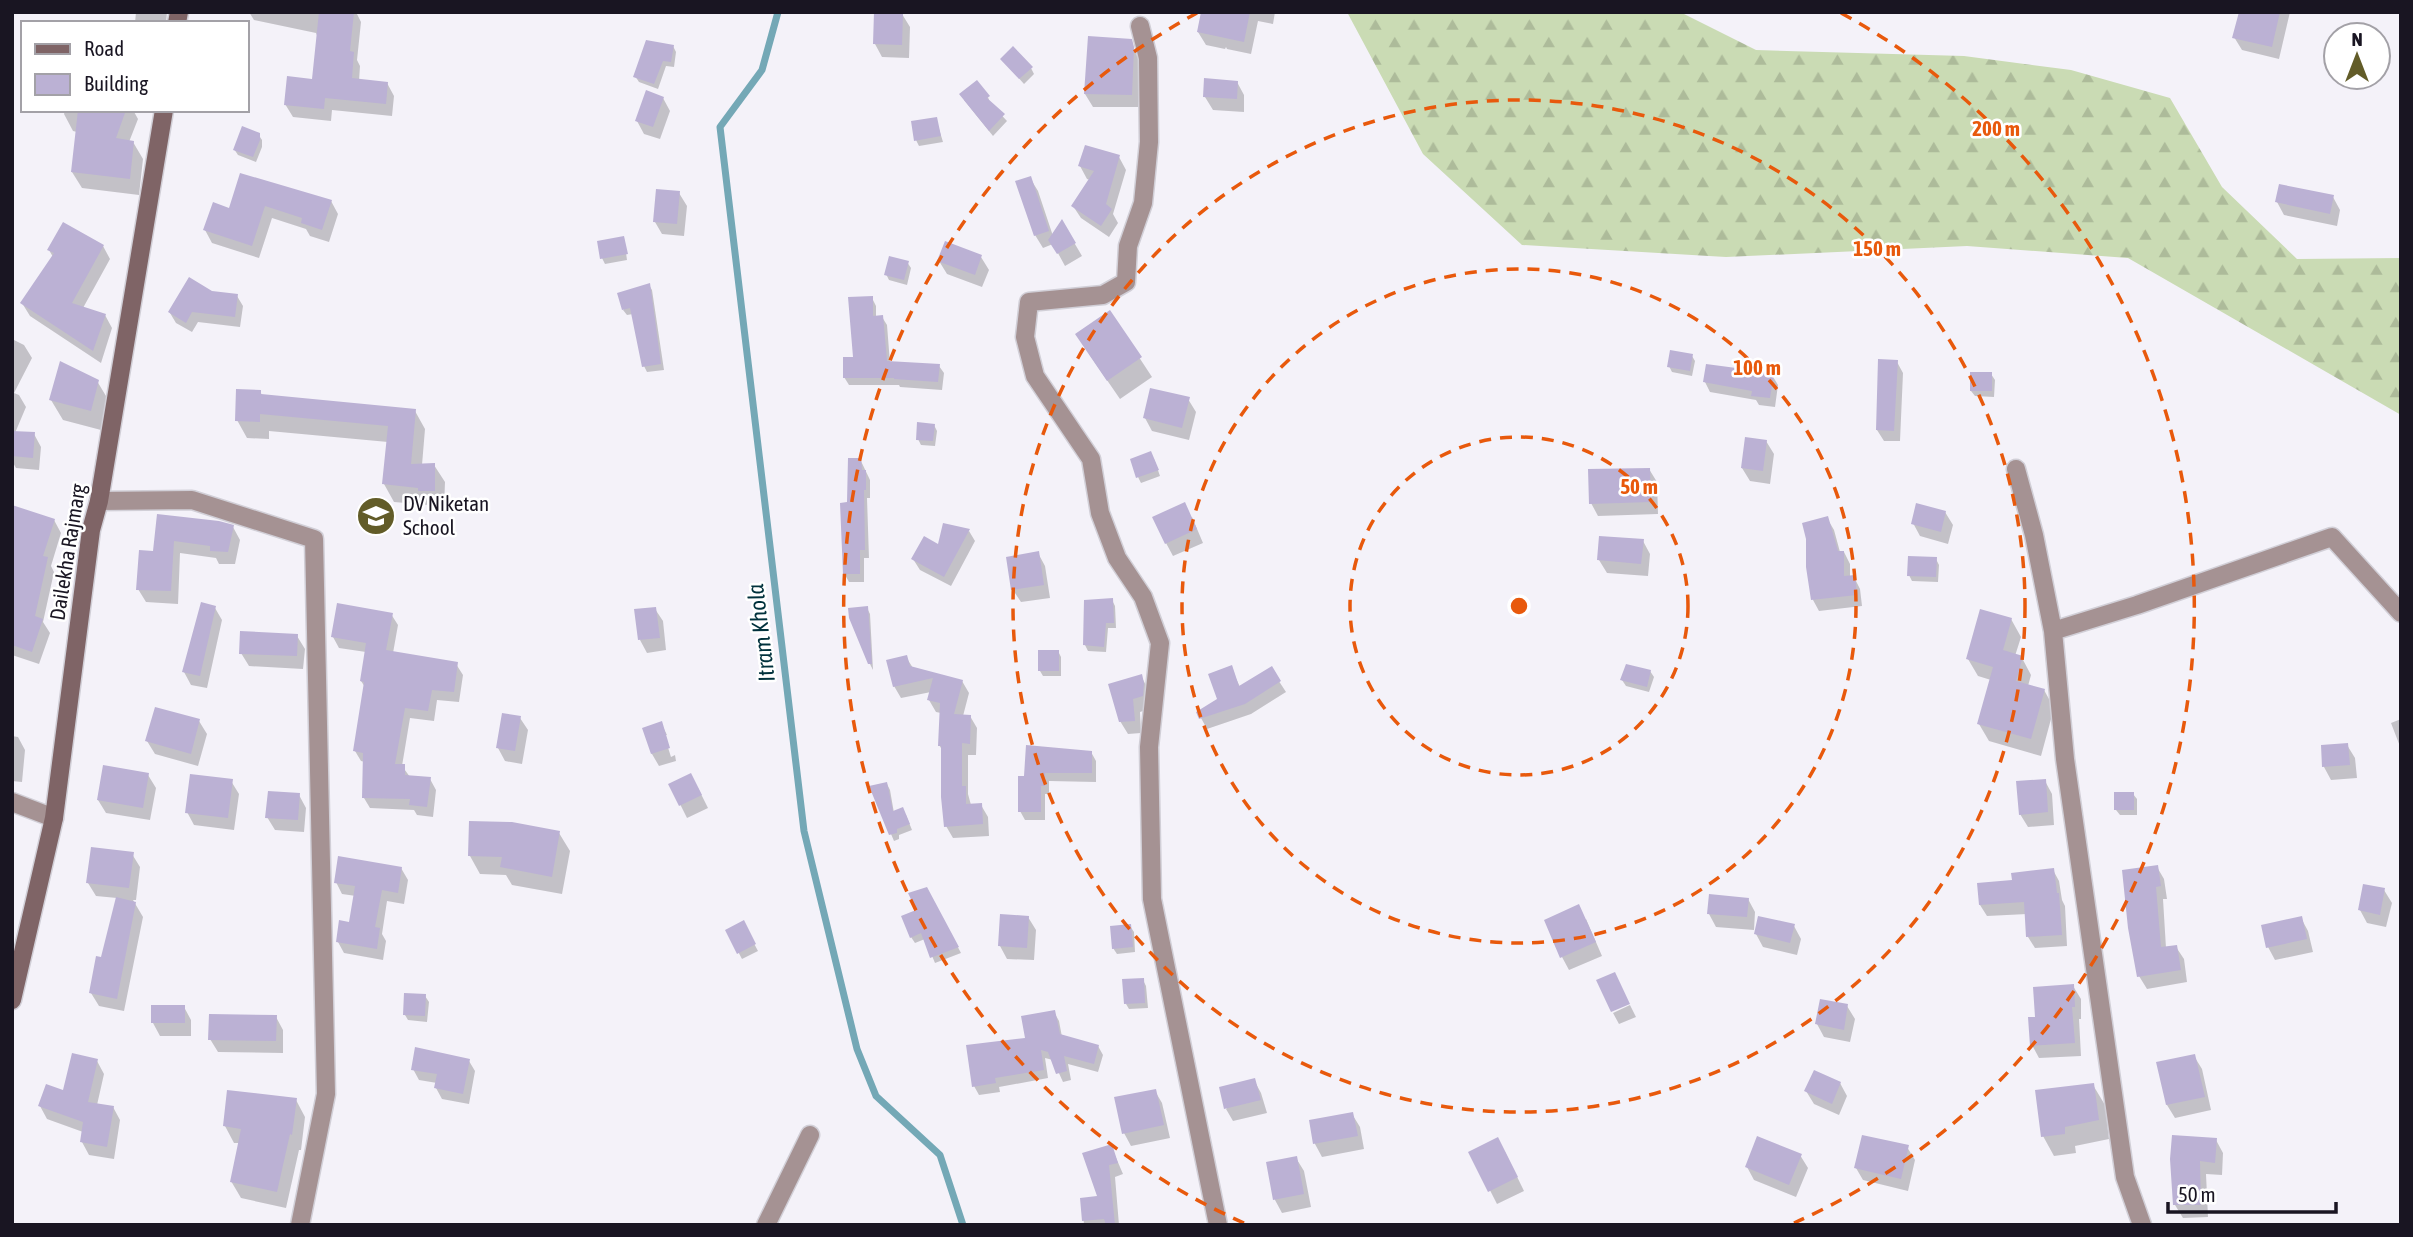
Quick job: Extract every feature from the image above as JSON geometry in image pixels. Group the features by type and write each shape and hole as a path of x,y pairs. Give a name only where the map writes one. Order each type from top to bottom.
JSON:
{"main road":[{"name":"Dailekha Rajmarg","path":"12,1000 54,818 91,530 99,500 164,112"}],"street":[{"path":"1140,26 1148,58 1149,142 1143,203 1128,246 1126,282 1103,295 1029,302 1025,337 1035,376 1091,459 1100,513 1117,558 1143,597 1160,643 1149,747 1152,899 1219,1225"},
{"path":"2016,469 2034,535 2053,631 2065,758 2125,1177 2142,1225"},
{"path":"99,500 192,500 314,539 326,1094 300,1225"},
{"path":"2053,631 2332,537 2401,613"},
{"path":"12,802 54,818"},
{"path":"766,1225 810,1135"}],"green space":[{"path":"1347,12 1680,12 1756,50 1964,56 2071,70 2170,98 2222,187 2297,259 2401,258 2401,415 2128,258 1967,246 1726,257 1522,245 1423,154"}],"building":[{"path":"319,12 354,12 350,51 354,52 352,78 388,82 386,104 325,98 324,109 284,105 287,76 312,79"},
{"path":"874,12 903,13 902,45 873,44"},
{"path":"1201,12 1250,12 1244,42 1197,32"},
{"path":"2239,12 2280,12 2272,47 2232,38"},
{"path":"1088,36 1132,39 1132,95 1084,94"},
{"path":"646,40 674,45 671,62 663,61 654,84 633,77"},
{"path":"1013,46 1033,67 1019,79 1000,59"},
{"path":"1204,78 1238,81 1237,99 1203,97"},
{"path":"977,80 990,96 987,98 1005,114 989,131 959,94"},
{"path":"646,90 664,97 653,127 635,121"},
{"path":"78,112 125,112 116,138 134,141 130,179 71,172"},
{"path":"937,117 941,136 914,141 911,121"},
{"path":"242,126 260,133 253,157 233,150"},
{"path":"1085,145 1120,155 1106,204 1112,209 1101,226 1071,206 1094,171 1078,166"},
{"path":"240,173 332,200 322,230 301,223 302,218 265,206 252,246 203,230 213,202 229,208"},
{"path":"1031,176 1049,231 1034,236 1015,181"},
{"path":"2279,184 2334,195 2330,214 2275,202"},
{"path":"656,189 680,191 677,224 653,222"},
{"path":"1062,219 1076,243 1057,254 1048,240"},
{"path":"63,222 104,245 72,303 106,314 93,351 20,303 54,253 47,250"},
{"path":"624,236 628,254 600,259 597,241"},
{"path":"945,241 982,255 975,275 937,261"},
{"path":"889,256 909,261 904,280 884,275"},
{"path":"189,277 212,291 238,294 235,317 192,312 186,323 168,312"},
{"path":"650,283 661,364 642,367 630,308 622,310 617,293"},
{"path":"873,296 873,316 883,315 887,361 940,364 938,382 894,378 843,378 843,357 853,357 848,297"},
{"path":"1110,310 1142,357 1107,381 1075,334"},
{"path":"1670,350 1693,354 1690,371 1667,367"},
{"path":"1878,359 1898,360 1894,431 1876,430"},
{"path":"60,361 99,380 91,411 49,400"},
{"path":"1706,364 1774,373 1770,398 1751,396 1752,391 1703,382"},
{"path":"1970,372 1992,372 1992,391 1970,391"},
{"path":"1150,388 1190,397 1182,428 1143,418"},
{"path":"236,389 261,390 261,394 416,409 411,464 435,463 435,491 418,491 418,488 382,484 388,426 260,414 260,422 235,421"},
{"path":"917,422 935,424 933,441 916,440"},
{"path":"12,431 35,432 33,458 12,456"},
{"path":"1745,437 1767,440 1763,471 1741,468"},
{"path":"1151,451 1159,470 1136,478 1130,459"},
{"path":"848,458 861,458 862,470 866,470 865,550 860,550 860,574 843,574 840,503 847,502"},
{"path":"1650,468 1651,502 1589,504 1588,469"},
{"path":"1185,502 1197,529 1165,544 1152,517"},
{"path":"1916,503 1946,511 1941,532 1911,524"},
{"path":"12,505 55,519 43,556 48,557 35,616 43,619 32,652 12,645"},
{"path":"157,514 234,525 228,552 210,551 210,546 174,541 171,591 136,590 139,550 153,551"},
{"path":"1828,516 1838,551 1844,551 1844,576 1855,575 1857,595 1811,600 1806,567 1806,539 1802,523"},
{"path":"943,523 970,529 944,577 911,559 924,536 938,544"},
{"path":"1599,536 1644,539 1641,564 1597,560"},
{"path":"1039,551 1044,585 1011,590 1006,557"},
{"path":"1908,556 1937,557 1936,577 1907,576"},
{"path":"1113,598 1114,623 1106,623 1104,647 1083,645 1084,600"},
{"path":"201,602 216,606 200,676 182,672"},
{"path":"337,603 393,613 386,650 458,662 454,692 432,690 428,711 405,708 395,764 405,764 405,775 431,777 427,807 409,805 410,799 362,798 363,753 353,751 364,682 360,681 366,643 331,637"},
{"path":"868,606 872,664 868,664 849,618 848,608"},
{"path":"656,607 660,638 638,640 634,609"},
{"path":"1980,609 2012,618 2003,650 2023,656 2016,681 2045,689 2031,739 1977,724 1993,667 1966,659"},
{"path":"240,631 298,634 297,656 239,654"},
{"path":"1038,650 1059,650 1059,671 1038,671"},
{"path":"907,655 910,666 963,680 954,714 971,715 970,744 962,743 962,786 966,786 966,804 982,803 983,824 944,827 941,746 938,746 940,703 927,700 933,678 893,687 886,660"},
{"path":"1626,664 1651,670 1647,687 1620,680"},
{"path":"1232,665 1239,686 1272,666 1281,681 1245,704 1199,719 1196,712 1217,699 1208,674"},
{"path":"1142,674 1143,696 1133,699 1135,721 1119,722 1108,684"},
{"path":"155,707 200,719 191,754 145,741"},
{"path":"502,713 521,716 515,751 496,748"},
{"path":"662,721 670,748 651,754 642,728"},
{"path":"2348,743 2350,765 2322,767 2321,745"},
{"path":"1026,745 1092,751 1092,773 1045,773 1045,786 1041,786 1041,812 1018,812 1018,776 1024,776"},
{"path":"103,765 149,773 143,808 97,800"},
{"path":"691,773 702,795 679,806 668,784"},
{"path":"190,774 233,779 228,818 185,813"},
{"path":"2046,779 2048,812 2019,815 2016,781"},
{"path":"887,782 893,811 903,807 910,824 889,835 869,786"},
{"path":"268,791 300,793 298,820 265,818"},
{"path":"2114,792 2134,792 2134,810 2114,810"},
{"path":"469,821 512,822 560,831 552,877 500,867 502,857 468,856"},
{"path":"91,847 134,852 129,888 86,883"},
{"path":"338,856 402,867 398,893 382,890 375,927 380,928 377,949 336,942 339,920 349,922 355,886 334,883"},
{"path":"2158,865 2161,886 2156,887 2161,947 2177,945 2181,970 2137,977 2128,928 2122,870"},
{"path":"2054,868 2062,935 2026,937 2024,902 1979,905 1977,883 2012,880 2011,873"},
{"path":"2363,884 2385,888 2380,915 2358,910"},
{"path":"927,887 959,947 930,958 921,933 910,938 901,916 916,910 908,893"},
{"path":"1709,894 1749,898 1747,917 1707,914"},
{"path":"116,897 136,902 117,999 89,993 96,956 101,957"},
{"path":"1579,904 1596,942 1560,958 1544,920"},
{"path":"1000,914 1029,916 1027,948 998,946"},
{"path":"1758,916 1795,924 1790,943 1754,934"},
{"path":"2302,916 2307,939 2266,948 2261,925"},
{"path":"744,920 756,944 737,954 725,930"},
{"path":"1131,924 1133,947 1112,949 1110,926"},
{"path":"1615,972 1630,1004 1611,1012 1596,980"},
{"path":"1144,978 1145,1003 1124,1004 1122,979"},
{"path":"2074,984 2075,1007 2072,1007 2075,1043 2030,1046 2028,1017 2035,1017 2033,987"},
{"path":"404,993 426,994 425,1016 403,1015"},
{"path":"1820,999 1848,1004 1844,1030 1815,1024"},
{"path":"151,1005 185,1005 185,1023 151,1023"},
{"path":"1055,1010 1060,1034 1099,1045 1094,1064 1064,1056 1067,1071 1056,1074 1048,1052 1041,1050 1044,1070 995,1078 996,1083 972,1087 966,1045 1025,1038 1021,1016"},
{"path":"209,1014 277,1015 276,1041 208,1040"},
{"path":"415,1047 470,1059 463,1094 434,1088 437,1074 411,1070"},
{"path":"72,1053 98,1059 88,1102 114,1106 107,1147 80,1142 83,1122 38,1106 46,1084 63,1090"},
{"path":"2195,1054 2205,1097 2166,1105 2156,1062"},
{"path":"1814,1070 1841,1082 1832,1104 1804,1091"},
{"path":"1255,1078 1261,1100 1224,1109 1219,1087"},
{"path":"2094,1083 2099,1120 2065,1127 2065,1134 2041,1137 2035,1090"},
{"path":"1156,1089 1164,1125 1122,1134 1114,1097"},
{"path":"227,1090 297,1098 292,1135 290,1134 277,1192 230,1182 241,1129 223,1126"},
{"path":"1353,1112 1358,1136 1313,1144 1309,1120"},
{"path":"1862,1135 1909,1145 1901,1179 1854,1168"},
{"path":"2172,1135 2217,1138 2215,1163 2200,1161 2201,1205 2173,1205 2170,1159"},
{"path":"1757,1136 1802,1154 1789,1185 1745,1167"},
{"path":"1498,1137 1518,1177 1488,1192 1468,1152"},
{"path":"1112,1144 1118,1163 1109,1165 1115,1225 1106,1225 1104,1219 1082,1221 1080,1198 1097,1196 1082,1153"},
{"path":"1297,1156 1304,1194 1273,1200 1266,1162"}],"waterway":[{"name":"Itram Khola","path":"778,12 762,70 720,127 804,831 857,1049 876,1096 940,1155 963,1225"}],"place":[{"name":"DV Niketan School","path":"376,516"}]}
